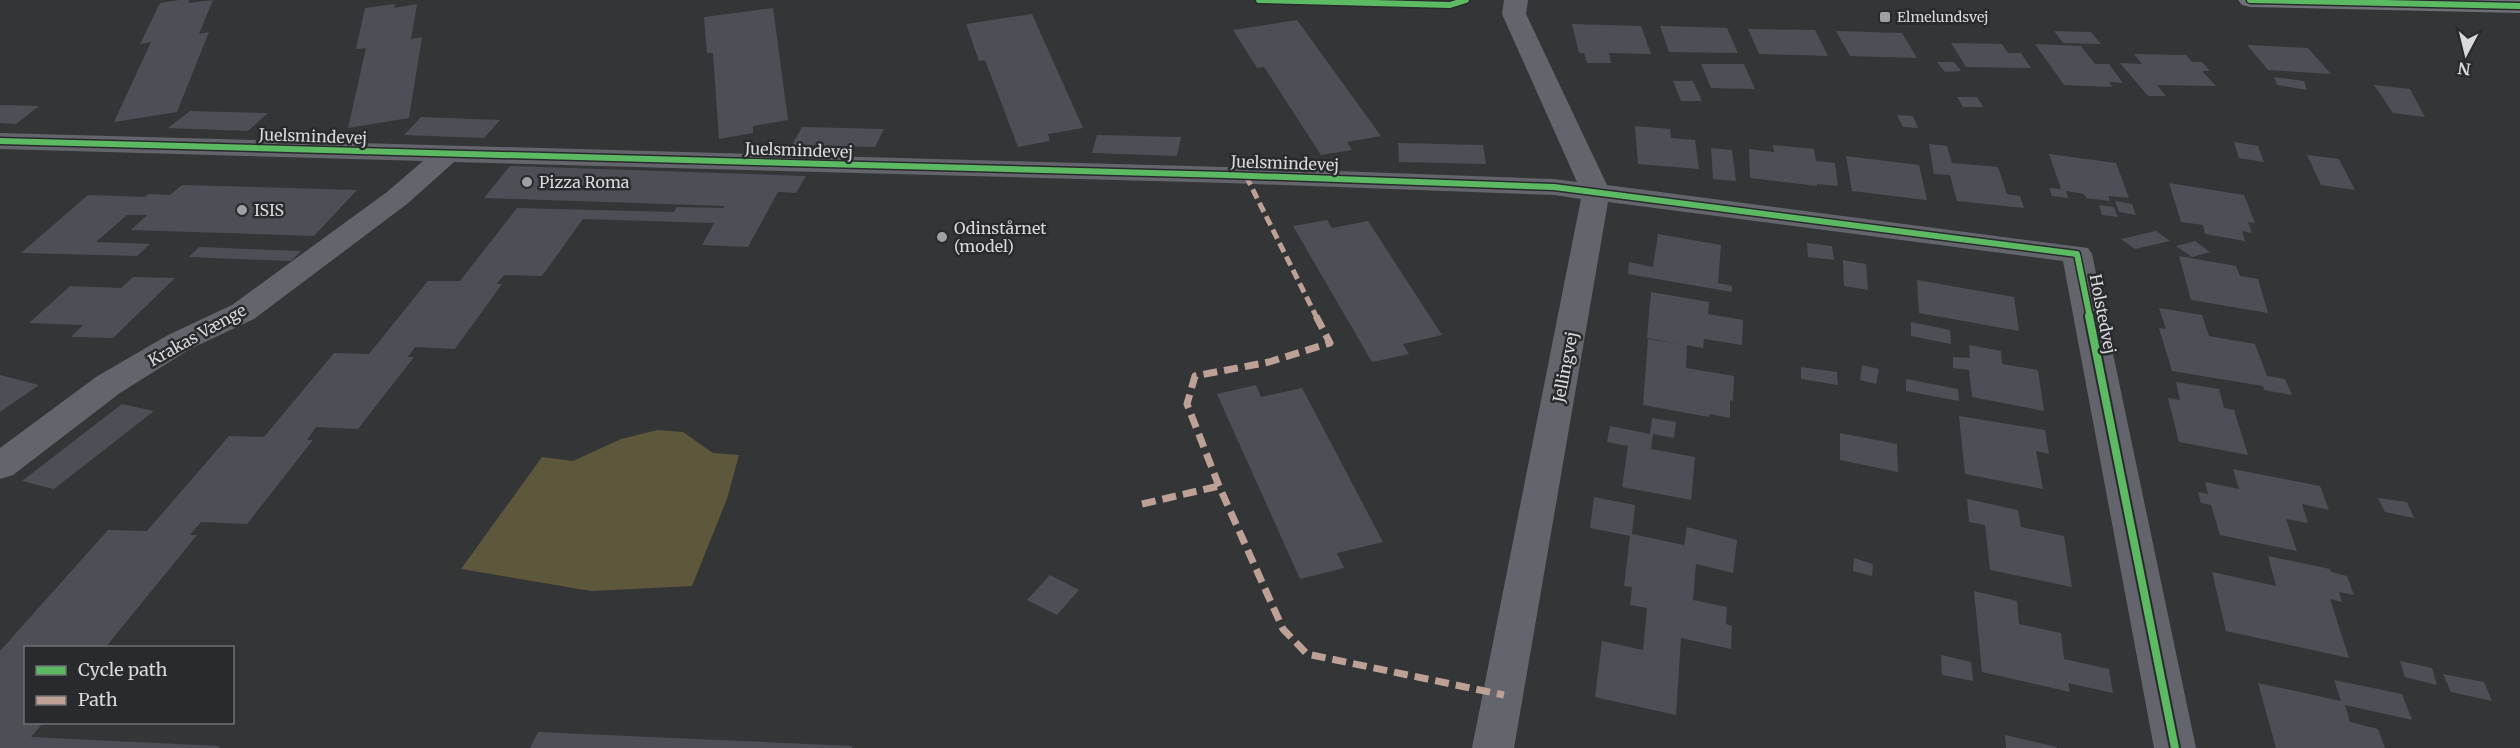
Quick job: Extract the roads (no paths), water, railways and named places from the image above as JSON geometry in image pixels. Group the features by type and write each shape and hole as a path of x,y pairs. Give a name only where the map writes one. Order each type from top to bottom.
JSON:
{"main road":[{"path":"2250,0 2520,6"}],"street":[{"path":"1516,0 1514,14 1577,147 1596,193"},
{"name":"Juelsmindevej","path":"0,141 1293,177 1554,187 1596,193"},
{"name":"Krakas Vænge","path":"0,466 108,385 179,342 243,312 397,198 447,154"},
{"name":"Jellingvej","path":"1493,748 1596,193"},
{"name":"Holstedvej","path":"1596,193 2077,254 2175,748"}],"place":[{"name":"Elmelundsvej","path":"1885,17"},
{"name":"Pizza Roma","path":"527,182"},
{"name":"ISIS","path":"242,210"},
{"name":"Odinstårnet (model)","path":"942,237"}]}
